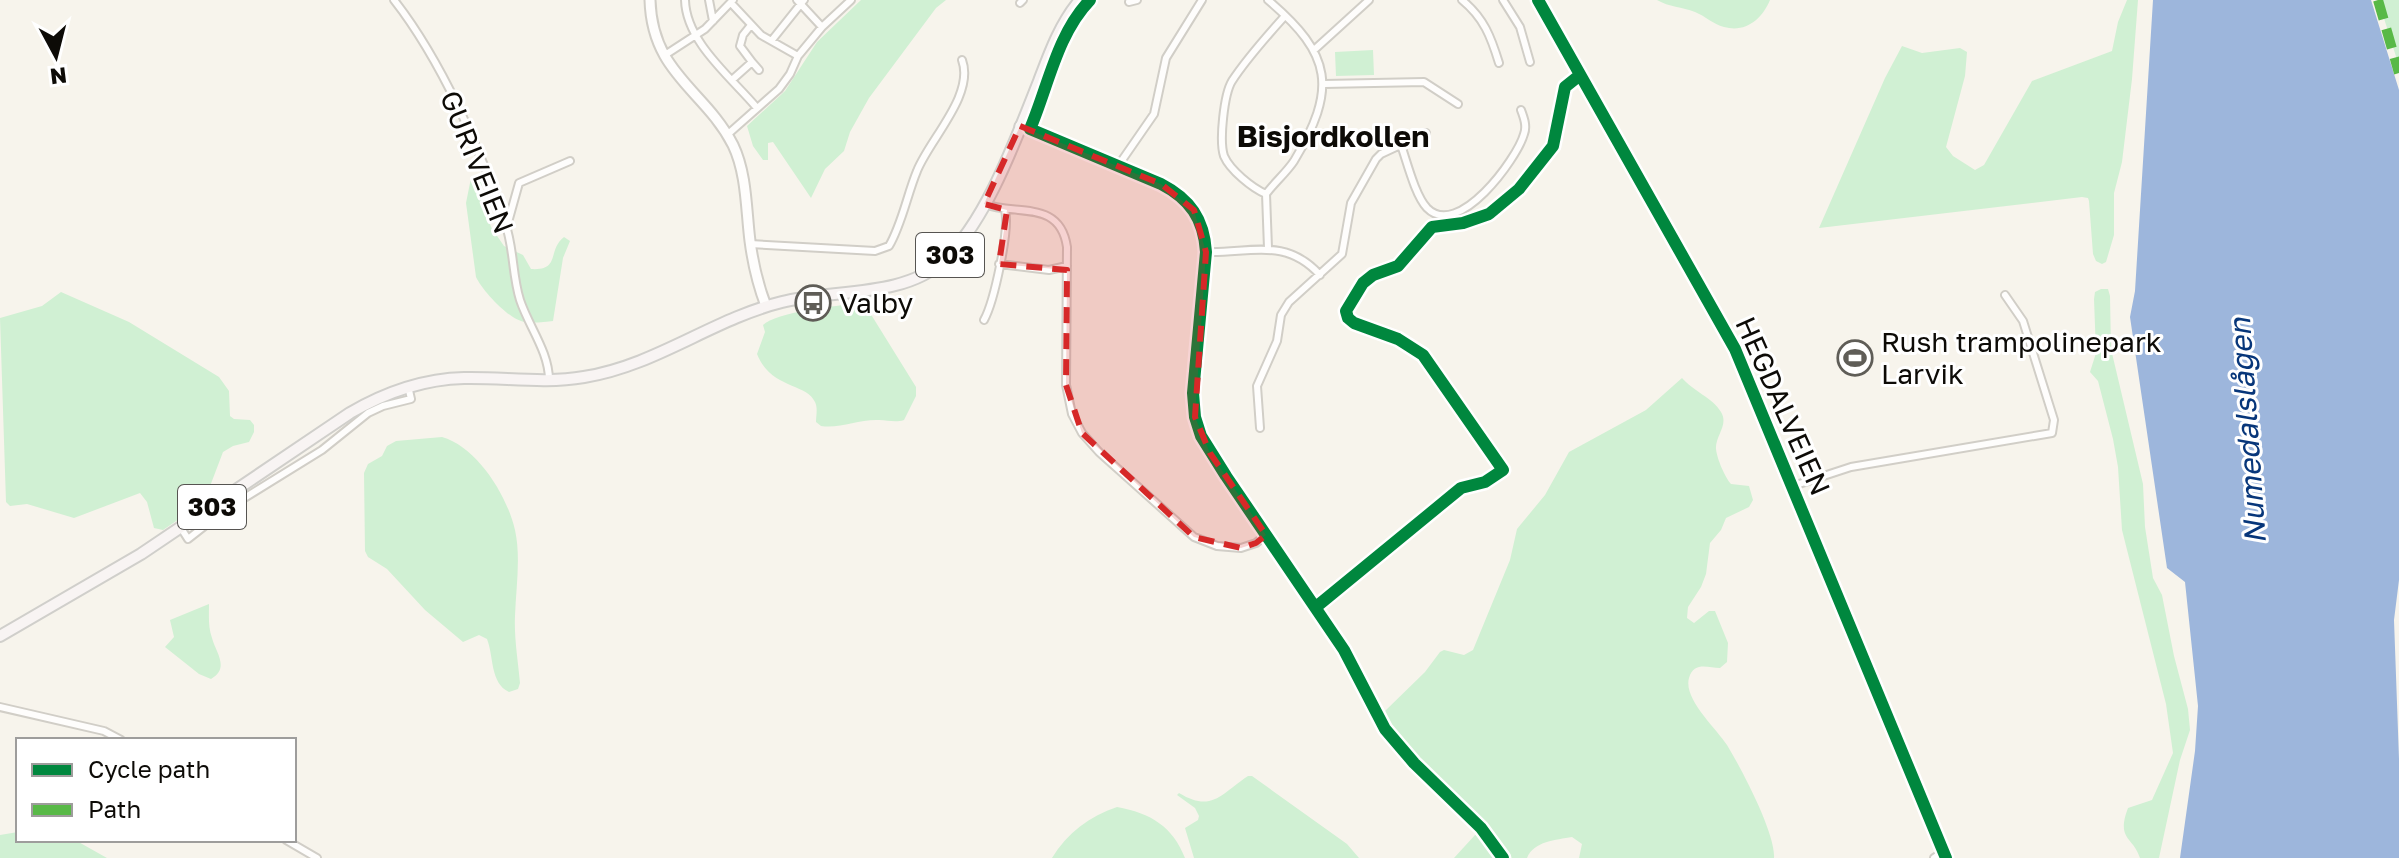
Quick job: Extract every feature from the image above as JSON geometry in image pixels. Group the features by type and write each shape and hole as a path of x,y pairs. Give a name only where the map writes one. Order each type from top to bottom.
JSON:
{"main road":[{"name":"303","path":"0,636 141,554 350,413 384,394 428,381 467,378 549,380 588,376 625,367 725,321 766,306 816,295 895,286 929,273 950,255 984,204 1060,29 1080,0"}],"street":[{"name":"GURIVEIEN","path":"394,0 417,30 449,91 507,226 517,291 538,341 549,380"},
{"path":"650,0 655,35 664,55 727,135 741,166 750,244 766,306"},
{"path":"685,0 687,18 695,36 757,108"},
{"path":"709,0 713,21"},
{"path":"727,135 779,89 798,56 822,27 851,0"},
{"path":"1118,166 1154,114 1166,58 1202,0"},
{"path":"1268,0 1314,50 1324,84 1322,101 1293,162 1266,194 1268,248"},
{"path":"1314,50 1369,0"},
{"path":"1462,0 1486,26 1499,63"},
{"path":"1503,0 1520,27 1530,62"},
{"name":"HEGDALVEIEN","path":"1538,0 1729,338 1793,486 1941,856"},
{"path":"772,40 800,1 822,27"},
{"path":"664,55 695,36 732,2 751,25 798,56"},
{"path":"1266,194 1257,190 1225,158 1225,102 1232,81 1284,17"},
{"path":"751,25 743,35 740,46 759,70"},
{"path":"750,244 875,251 889,246 918,168 950,116 965,76 962,60"},
{"path":"733,79 752,62"},
{"path":"1316,607 1461,488 1485,482 1503,470 1423,355 1398,339 1350,321 1346,311 1363,283 1373,275 1398,266 1432,227 1463,223 1489,214 1519,189 1553,146 1565,87 1580,75"},
{"path":"1324,84 1424,82 1458,104"},
{"path":"1401,145 1425,205 1435,213 1453,212 1478,200 1491,187 1523,139 1525,127 1521,110"},
{"path":"1020,126 1161,184 1185,199 1200,222 1206,252 1193,393 1195,417 1210,453 1351,661 1385,729 1421,771 1485,833 1503,858"},
{"path":"1260,428 1257,386 1277,341 1281,315 1289,302 1342,254 1351,203 1381,154 1426,133"},
{"path":"507,226 519,183 570,161"},
{"path":"984,204 1005,210 1041,213 1058,224 1066,239 1066,385 1072,414 1082,433 1194,537 1217,546 1241,548 1256,543 1266,535"},
{"path":"984,320 992,305 1008,225 1005,210"},
{"path":"1206,252 1268,248 1306,263 1320,275"},
{"path":"999,264 1049,270 1067,266"},
{"name":"HEGDALVEIEN","path":"1793,486 1851,467 2052,433 2054,420 2023,321 2005,295"},
{"path":"0,707 104,731 117,738"},
{"path":"289,842 317,858"}],"highlighted area":[{"path":"1020,126 1161,184 1194,210 1206,252 1195,417 1210,453 1266,535 1256,543 1241,548 1194,537 1082,433 1066,385 1067,270 999,264 1007,210 984,204"}],"green space":[{"path":"861,0 946,0 936,8 869,98 850,132 844,151 825,169 811,198 773,142 768,143 768,160 763,160 753,146 747,126 785,91 817,42"},
{"path":"1657,0 1770,0 1763,13 1752,23 1732,28"},
{"path":"2127,0 2138,0 2132,79 2122,162 2114,193 2114,235 2106,262 2096,261 2093,254 2089,201 2082,197 1819,228 1902,46 1922,53 1960,48 1967,52 1965,76 1946,147 1953,156 1975,170 1984,165 2032,81 2112,51 2118,22"},
{"path":"2382,0 2399,0 2399,66 2382,12"},
{"path":"1373,50 1374,75 1336,76 1335,52"},
{"path":"477,176 482,179 481,198 491,227 504,246 523,255 531,269 546,267 559,242 564,237 570,241 563,258 553,321 528,322 515,318 496,302 476,277 466,203 471,178"},
{"path":"2108,289 2110,296 2111,349 2143,484 2145,527 2153,578 2162,595 2188,709 2190,730 2180,760 2159,858 2140,858 2124,826 2128,808 2152,800 2173,753 2166,704 2122,530 2113,439 2098,381 2090,372 2096,353 2094,299 2095,292"},
{"path":"61,292 129,322 219,377 229,391 230,416 250,420 254,425 249,442 223,452 204,502 163,530 154,528 147,502 140,493 74,518 27,504 10,506 6,502 0,318 42,306"},
{"path":"858,303 867,308 916,387 916,396 904,420 821,426 816,422 816,407 811,396 779,380 763,365 757,354 765,332 763,325 780,316"},
{"path":"1682,378 1721,412 1723,426 1716,449 1720,463 1731,484 1749,486 1753,500 1749,507 1726,518 1710,543 1706,574 1688,607 1687,618 1694,623 1709,611 1715,611 1728,643 1727,662 1720,668 1694,669 1688,686 1696,704 1727,745 1749,785 1764,818 1774,858 1579,858 1582,844 1572,837 1540,845 1527,858 1510,858 1480,817 1425,767 1398,737 1385,711 1425,672 1440,652 1444,650 1464,655 1473,650 1510,560 1517,529 1545,495 1569,452 1646,410"},
{"path":"442,437 467,451 489,474 505,502 515,530 518,562 515,633 520,683 518,689 509,692 496,676 487,639 479,635 463,642 425,610 387,569 368,557 365,551 364,473 368,464 382,456 387,446 396,441"},
{"path":"209,604 210,630 221,665 217,675 211,679 199,674 165,647 174,637 170,620"},
{"path":"1248,776 1347,844 1359,858 1194,858 1185,828 1199,816 1195,808 1177,795 1179,793 1200,801 1216,799"},
{"path":"1117,807 1140,813 1159,823 1174,838 1185,858 1052,858 1080,826"},
{"path":"16,832 16,842 79,842 107,858 0,858 0,835"},
{"path":"1475,835 1481,836 1496,858 1454,858"}],"water":[{"name":"Numedalslågen","path":"2153,0 2371,0 2399,90 2399,580 2394,620 2399,858 2180,858 2198,706 2185,582 2167,568 2130,317 2135,291"}],"marked path":[{"path":"2378,0 2399,73"}],"cycle path":[{"path":"1090,0 1061,45 1030,129 1161,184 1180,196 1194,211 1205,240 1206,252 1193,393 1195,417 1201,436 1344,650 1385,729 1414,763 1481,828 1503,858"},
{"path":"1538,0 1735,349 1946,858"},
{"path":"1316,607 1461,488 1485,482 1503,470 1423,355 1398,339 1354,323 1346,311 1363,283 1373,275 1398,266 1432,227 1463,223 1489,214 1519,189 1553,146 1565,87 1580,75"}],"place":[{"name":"Valby","path":"813,303"},
{"name":"Rush trampolinepark Larvik","path":"1855,358"}],"district":[{"name":"Bisjordkollen","path":"1333,137"}]}
